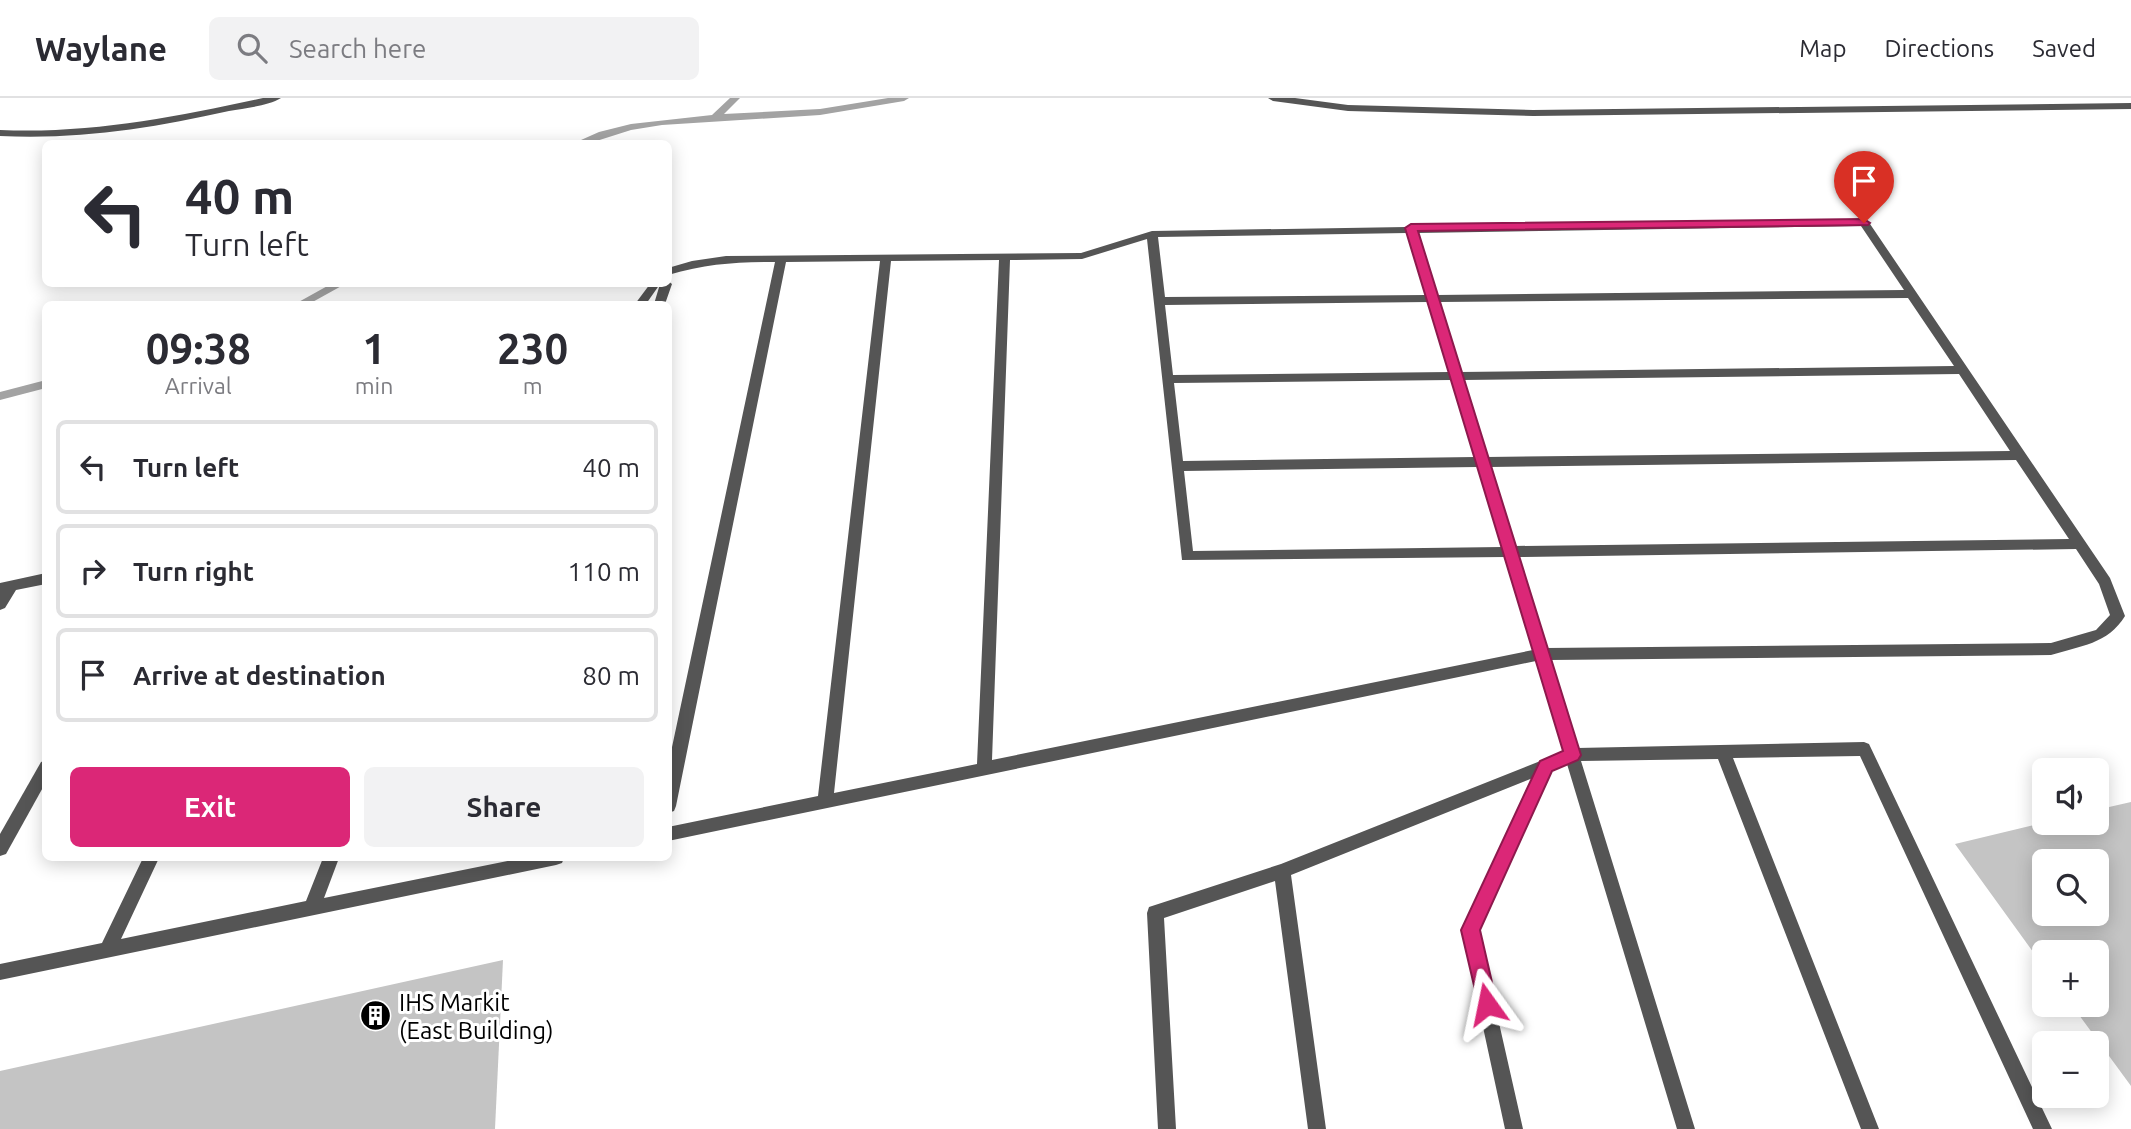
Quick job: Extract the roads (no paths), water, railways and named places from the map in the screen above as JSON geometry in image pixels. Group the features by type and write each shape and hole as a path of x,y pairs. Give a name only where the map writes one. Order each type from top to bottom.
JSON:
{"lane":[{"path":"0,133 57,135 121,129 276,98"},
{"path":"1273,98 1349,108 1533,113 2131,106"},
{"path":"672,272 692,264 726,259 1082,256 1152,234 1864,223 2105,582 2118,616 2101,634 2051,649 1542,654 672,834"},
{"path":"1411,228 1686,1129"},
{"path":"1152,234 1187,556 2079,544"},
{"path":"984,769 1005,257"},
{"path":"672,787 781,258"},
{"path":"825,802 886,258"},
{"path":"1159,301 1912,294"},
{"path":"1168,379 1962,370"},
{"path":"1177,466 2019,455"},
{"path":"0,604 6,586 42,579"},
{"path":"1167,1129 1155,913 1282,871 1572,755 1864,749 2043,1129"},
{"path":"1723,752 1870,1129"},
{"path":"1514,1129 1470,930 1546,766"},
{"path":"0,849 42,774"},
{"path":"107,950 151,861"},
{"path":"312,908 330,861"},
{"path":"0,972 312,908 495,864 526,861"},
{"path":"1282,871 1317,1129"}],"waterway":[{"path":"715,118 735,98"},
{"path":"715,118 820,112 904,98"},
{"path":"587,140 631,127 715,118"},
{"path":"307,301 333,287"},
{"path":"0,396 42,385"}],"place":[{"name":"IHS Markit (East Building)","path":"376,1016"}]}
